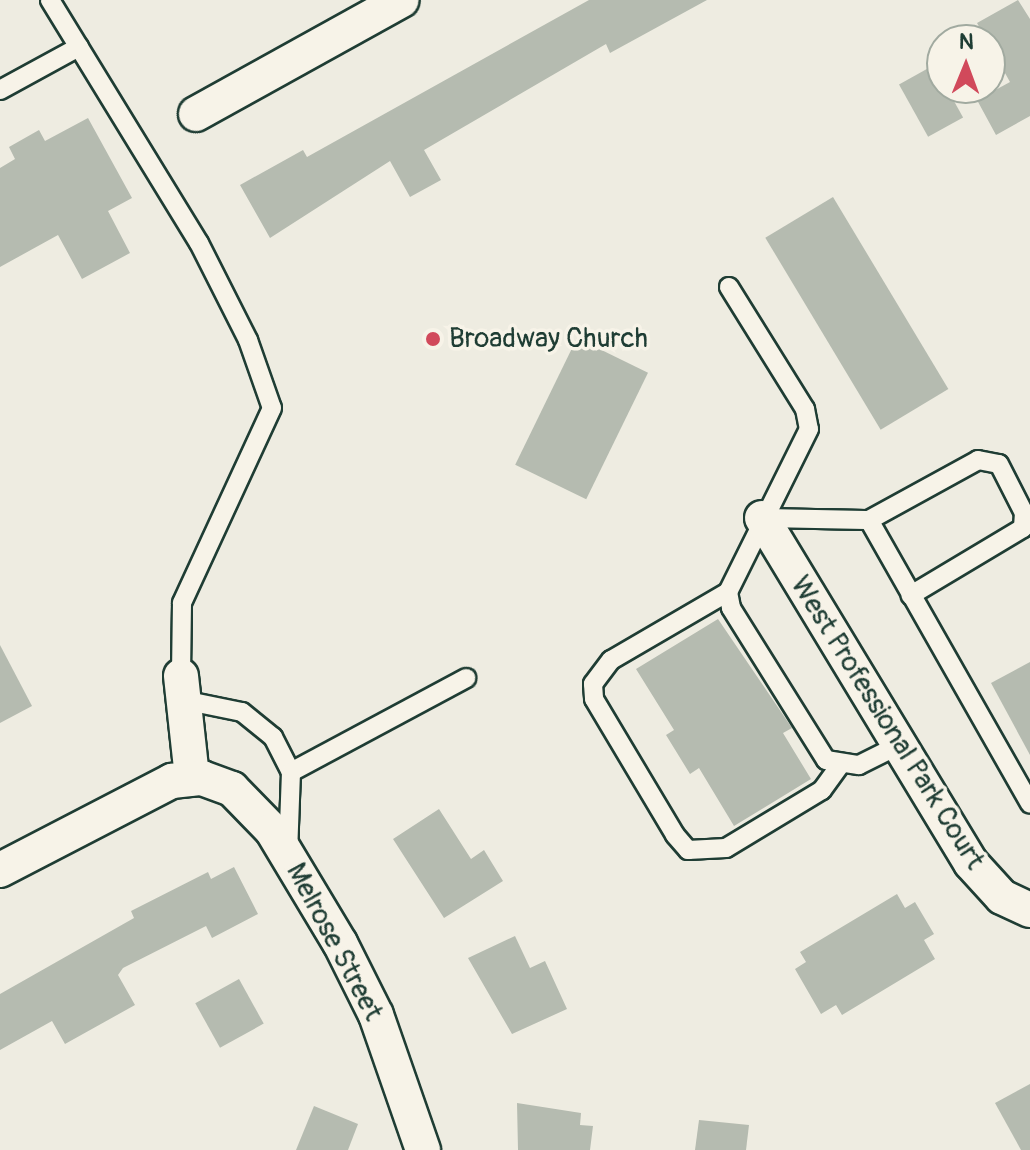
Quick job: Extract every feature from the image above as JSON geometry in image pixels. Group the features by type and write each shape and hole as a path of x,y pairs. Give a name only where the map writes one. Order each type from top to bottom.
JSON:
{"street":[{"path":"196,114 402,0"},
{"name":"West Professional Park Court","path":"762,518 897,746 971,863 1002,897 1030,910"},
{"path":"0,870 158,786 192,778 182,688"},
{"name":"Melrose Street","path":"192,778 218,782 247,800 288,856 376,1015 423,1150"}],"lane":[{"path":"50,0 199,243 248,340 272,408 182,603 182,688 242,712 273,737 291,772 288,856"},
{"path":"0,90 79,47"},
{"path":"729,287 805,409 809,429 798,462 762,518 728,592 611,660 593,684 594,699 675,835 688,850 726,848 822,790 839,767 897,746"},
{"path":"762,518 869,520 978,460 999,464 1024,513 1023,528 911,595"},
{"path":"869,520 1030,803"},
{"path":"728,592 826,760 839,767"},
{"path":"291,772 466,678"}],"building":[{"path":"589,0 707,0 610,53 606,44 424,150 441,180 410,197 390,161 270,238 240,185 303,150 307,157"},
{"path":"1018,0 1030,19 1030,116 996,135 979,104 1006,104 1006,84 1010,82 1006,75 1006,24 977,23"},
{"path":"926,69 926,104 956,104 963,117 928,137 899,84"},
{"path":"88,118 132,198 108,211 130,253 82,279 58,235 0,267 0,168 15,159 9,147 39,130 45,141"},
{"path":"833,197 948,389 881,430 765,238"},
{"path":"577,338 648,373 586,499 515,465"},
{"path":"718,619 792,728 783,733 811,779 734,826 699,768 690,774 666,735 674,730 636,669"},
{"path":"0,645 32,706 0,723"},
{"path":"1030,662 1030,755 991,683"},
{"path":"439,809 471,859 484,850 503,881 444,918 393,839"},
{"path":"234,867 258,914 212,938 206,926 123,968 118,975 135,1005 65,1044 52,1021 0,1050 0,994 134,918 131,911 208,872 211,879"},
{"path":"897,894 905,908 915,902 934,934 924,940 935,959 842,1015 836,1005 821,1014 795,969 806,962 800,952"},
{"path":"515,936 530,968 545,961 567,1009 512,1034 468,958"},
{"path":"239,979 264,1024 220,1048 195,1003"},
{"path":"1030,1084 1030,1150 1021,1150 995,1103"},
{"path":"517,1103 581,1113 580,1125 593,1126 590,1150 518,1150"},
{"path":"314,1106 358,1124 348,1150 296,1150"},
{"path":"699,1120 749,1125 746,1150 695,1150"}],"place":[{"name":"Broadway Church","path":"433,339"}]}
